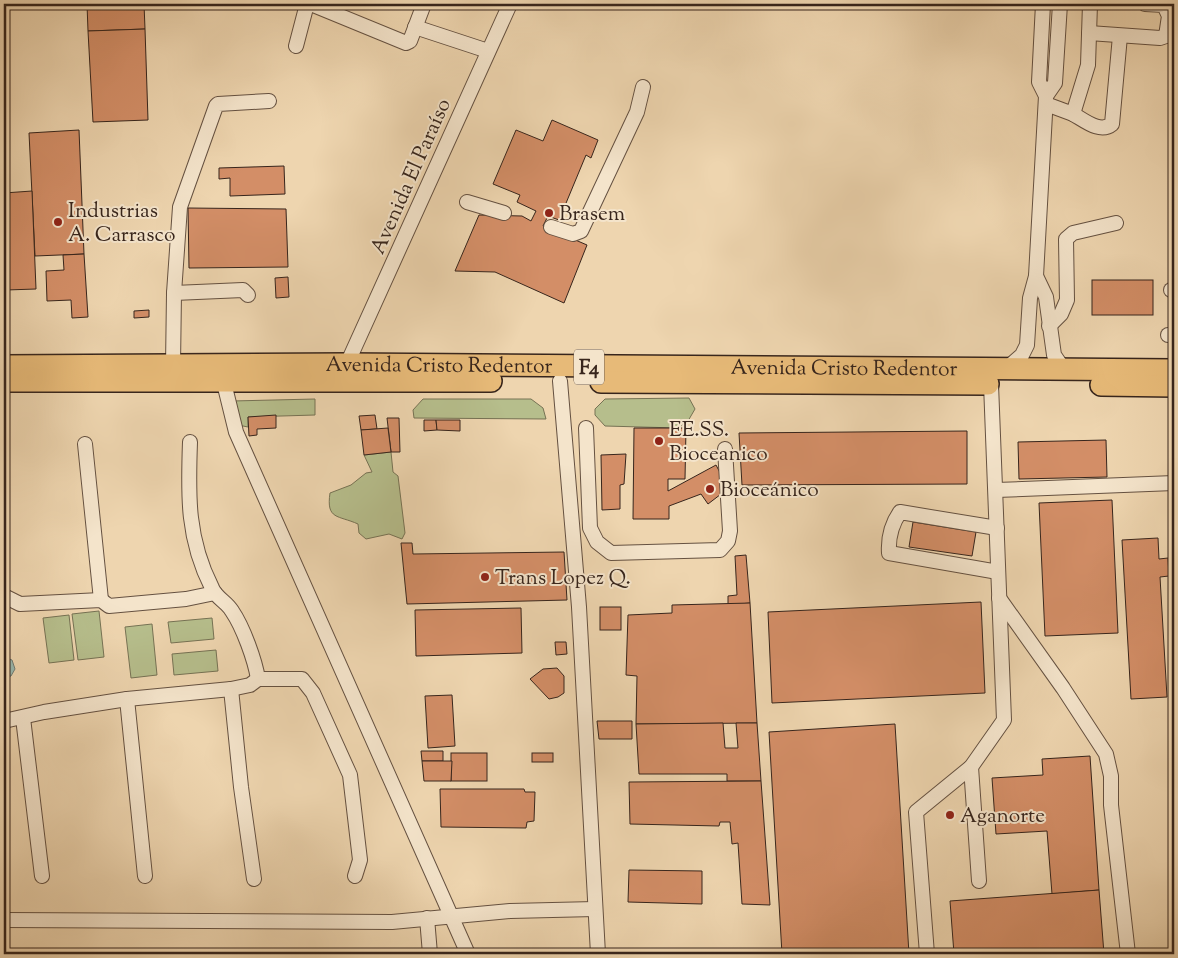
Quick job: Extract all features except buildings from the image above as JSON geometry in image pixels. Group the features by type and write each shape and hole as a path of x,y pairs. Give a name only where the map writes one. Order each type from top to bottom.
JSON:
{"highway":[{"name":"Avenida Cristo Redentor","path":"4,366 347,364 998,377 1174,386"},
{"name":"Avenida Cristo Redentor","path":"4,381 224,383 998,377 1066,371 1174,370"}],"street":[{"path":"296,46 309,4 406,42 410,41 424,4"},
{"name":"Avenida El Paraíso","path":"347,364 510,4"},
{"path":"1046,100 1055,83 1060,4"},
{"path":"1073,114 1088,65 1090,4"},
{"path":"1089,33 1160,38 1166,36 1168,16 1164,5 1145,4"},
{"path":"926,954 916,812 971,767 1004,720 996,490 998,377 1022,355 1027,345 1030,298 1036,276 1046,100 1040,82 1043,10 1060,18"},
{"path":"415,27 488,51"},
{"path":"1046,100 1100,128 1108,128 1112,124 1120,36"},
{"path":"551,227 573,234 581,231 637,112 643,87"},
{"path":"173,365 174,293 180,207 216,106 268,101"},
{"path":"467,202 504,213"},
{"path":"1049,326 1061,314 1067,300 1066,239 1073,233 1116,223"},
{"path":"1036,276 1046,297 1054,355 1066,371"},
{"path":"174,293 244,290 248,294"},
{"path":"560,381 578,607 598,954"},
{"path":"224,383 236,432 468,954"},
{"path":"586,428 590,528 597,542 611,553 720,550 725,547 730,531 725,449"},
{"path":"190,442 189,477 193,541 214,593 232,610 256,668 258,679"},
{"path":"85,444 101,600"},
{"path":"996,490 1174,483"},
{"path":"997,528 900,512 894,521 888,542 889,553 998,572"},
{"path":"4,596 20,604 101,600 110,606 186,599 214,593"},
{"path":"999,598 1106,754 1111,776 1110,805 1128,954"},
{"path":"4,721 44,712 127,699 231,689 250,685 258,679 302,679 313,693 350,775 360,860 355,876"},
{"path":"231,689 240,787 254,878"},
{"path":"127,699 145,876"},
{"path":"23,718 42,876"},
{"path":"971,767 979,882"},
{"path":"4,920 392,922 450,915 510,911 595,909"},
{"path":"427,918 430,954"}],"green space":[{"path":"689,398 695,409 688,421 678,428 605,426 595,415 595,409 605,399"},
{"path":"315,399 315,415 248,417 248,427 238,425 232,401"},
{"path":"423,399 531,399 543,408 546,419 414,418 413,410"},
{"path":"391,452 393,472 398,476 405,533 402,539 389,534 366,539 359,533 358,524 339,517 332,512 329,502 330,493 351,485 366,473 372,472 364,455"},
{"path":"99,611 104,657 78,660 72,614"},
{"path":"69,615 74,660 49,663 43,618"},
{"path":"212,618 214,639 171,643 168,622"},
{"path":"152,624 157,675 131,678 125,627"},
{"path":"216,650 218,671 174,675 172,654"}],"water":[{"path":"4,657 12,660 15,669 11,676 4,678"}],"place":[{"name":"Brasem","path":"549,213"},
{"name":"Industrias A. Carrasco","path":"58,222"},
{"name":"EE.SS. Bioceanico","path":"659,441"},
{"name":"Bioceánico","path":"710,489"},
{"name":"Trans Lopez Q.","path":"485,577"},
{"name":"Aganorte","path":"950,815"}]}
